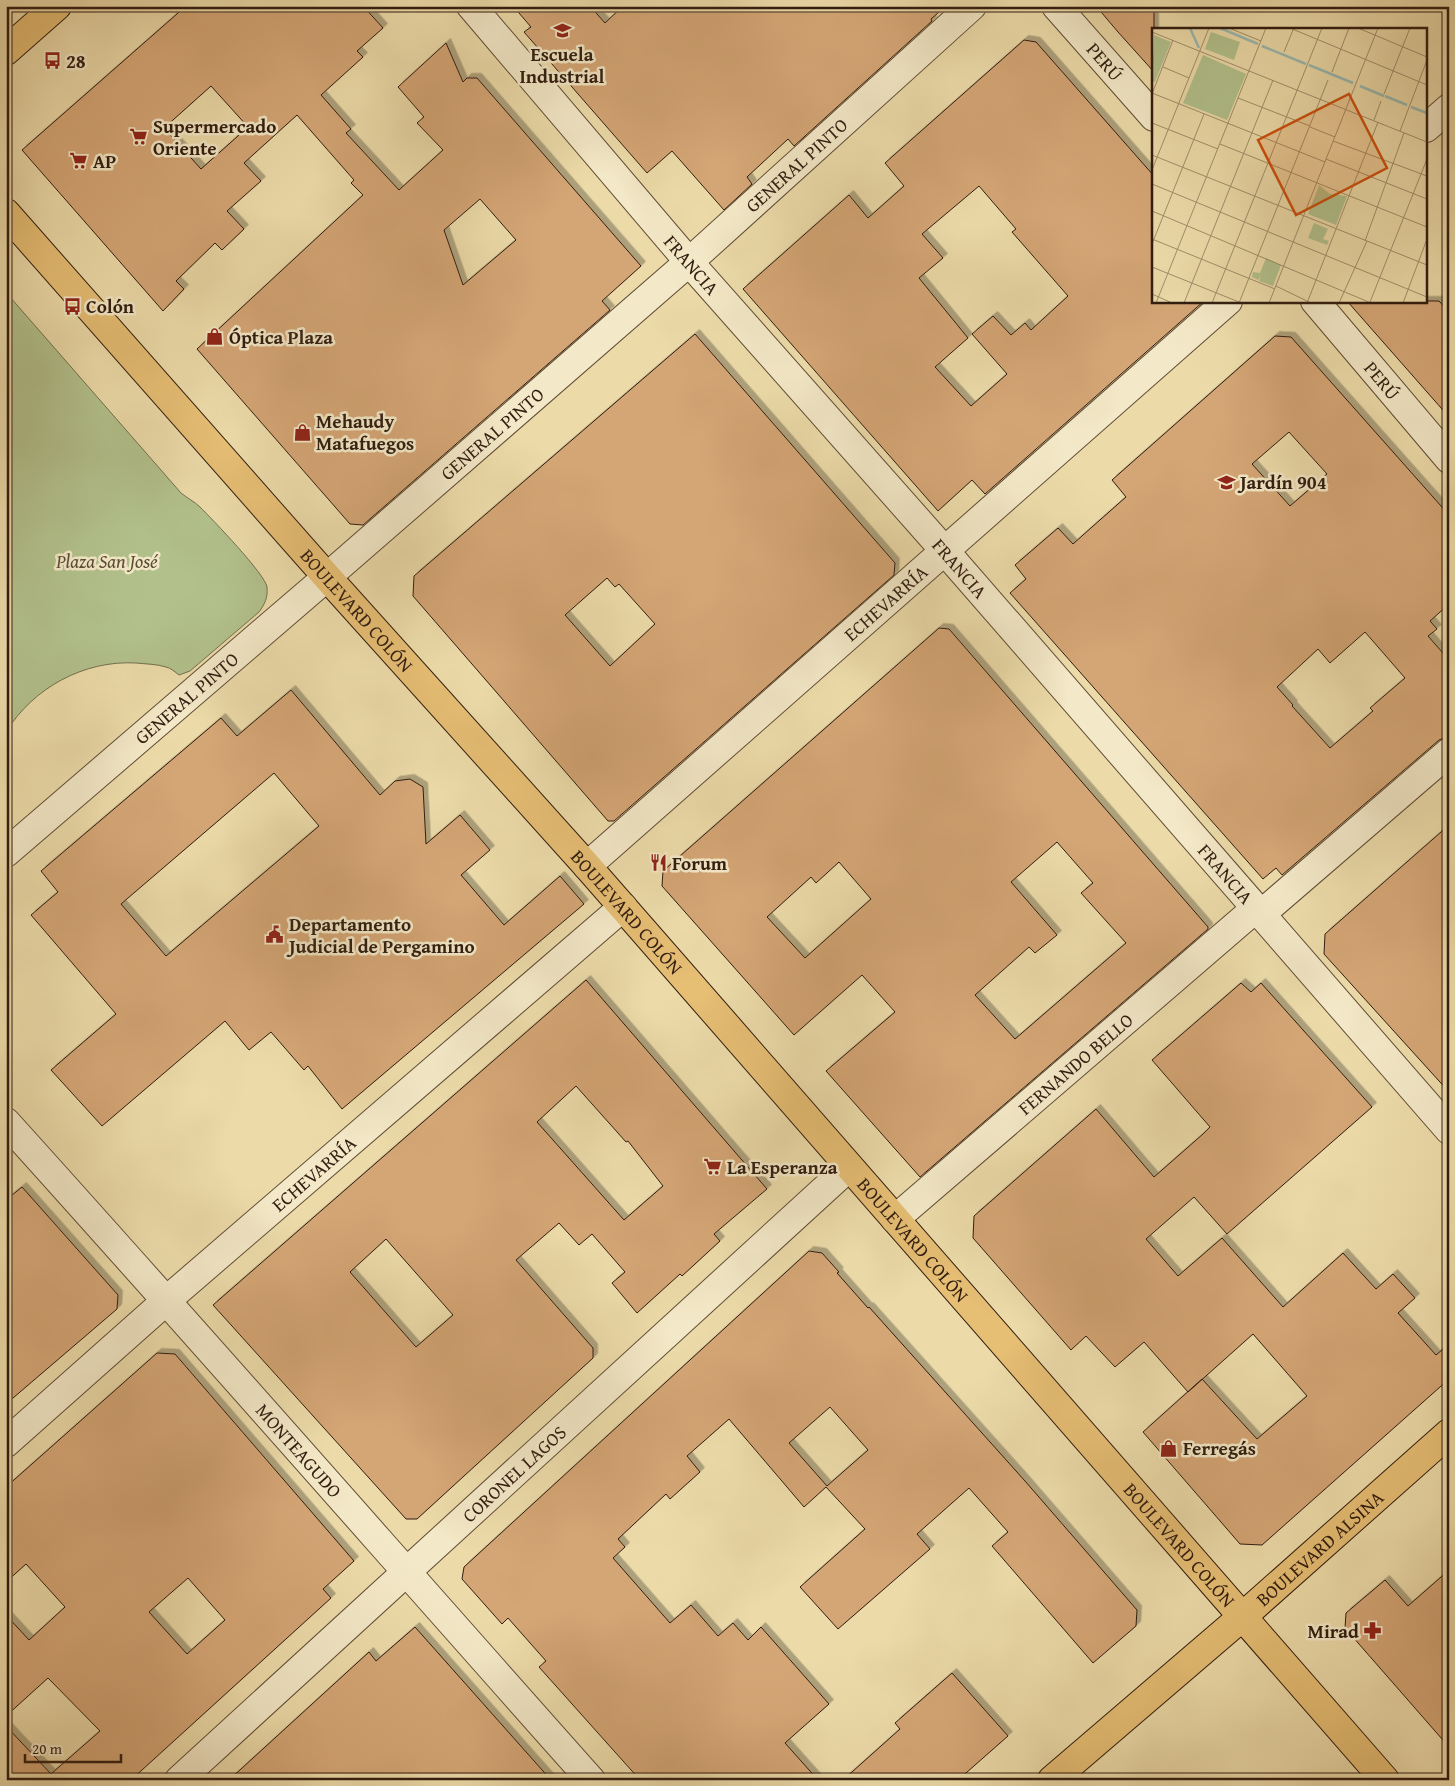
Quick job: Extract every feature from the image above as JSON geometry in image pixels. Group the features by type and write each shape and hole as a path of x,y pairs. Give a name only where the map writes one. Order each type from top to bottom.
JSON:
{"main road":[{"path":"6,51 57,6"},
{"name":"BOULEVARD COLÓN","path":"6,213 327,577 588,866 1385,1780"},
{"name":"BOULEVARD ALSINA","path":"1052,1780 1242,1617 1449,1433"}],"street":[{"name":"FRANCIA","path":"471,6 689,262 944,550 1449,1130"},
{"name":"GENERAL PINTO","path":"6,853 689,262 972,6"},
{"name":"PERÚ","path":"1056,6 1152,115"},
{"path":"1428,126 1449,108"},
{"name":"ECHEVARRÍA","path":"588,866 1227,302"},
{"name":"PERÚ","path":"1316,302 1449,459"},
{"name":"FERNANDO BELLO","path":"895,1219 1449,752"},
{"name":"ECHEVARRÍA","path":"6,1443 167,1300 623,907"},
{"name":"MONTEAGUDO","path":"6,1122 167,1300 406,1573 591,1780"},
{"name":"CORONEL LAGOS","path":"179,1780 849,1167"}],"green space":[{"name":"Plaza San José","path":"6,291 181,493 196,503 237,547 264,580 267,591 266,600 259,612 190,671 179,675 170,668 162,666 117,663 79,672 45,690 30,702 6,732"}],"building":[{"path":"186,6 363,6 383,28 357,51 363,57 321,95 351,129 346,133 399,190 443,150 417,123 424,117 398,87 446,43 463,82 467,78 477,78 641,266 602,301 610,310 363,525 350,524 197,349 363,195 351,183 354,180 297,115 244,163 261,181 227,211 244,229 222,250 215,243 176,281 184,289 163,311 22,150","holes":["211,86 248,127 201,169 164,128","480,199 516,240 463,285 444,230"]},
{"path":"513,6 590,6 605,23 623,6 946,6 931,19 932,21 794,146 788,139 747,177 752,184 724,210 672,151 647,173 524,32 531,27"},
{"path":"1096,6 1154,6 1152,70"},
{"path":"1024,40 1036,42 1152,174 1152,302 1203,302 985,494 972,480 938,511 743,289 849,195 868,218 904,186 885,163","holes":["979,186 1016,229 1012,232 1068,296 1031,330 1025,323 1011,335 993,316 972,334 1007,374 971,406 935,367 968,338 919,278 943,258 922,234"]},
{"path":"1439,301 1449,312 1449,417 1348,302"},
{"path":"695,334 895,563 894,575 614,821 608,821 413,596 414,576","holes":["607,578 615,587 619,584 655,624 610,666 565,615"]},
{"path":"1275,336 1291,337 1449,515 1449,604 1430,621 1437,629 1428,636 1449,660 1449,736 1439,740 1282,875 1276,868 1263,879 1010,593 1026,579 1015,565 1058,528 1073,544 1126,497 1112,480","holes":["1289,432 1327,474 1290,506 1252,464","1365,632 1405,678 1370,708 1373,711 1330,748 1277,687 1318,649 1330,663"]},
{"path":"939,628 949,629 1208,929 920,1177 826,1071 895,1012 862,975 794,1035 662,886 663,871","holes":["1057,842 1093,883 1081,893 1126,943 1015,1039 975,995 1029,947 1035,953 1057,935 1011,882","839,862 871,899 805,958 767,917 811,877 816,883"]},
{"path":"291,690 380,795 395,781 410,779 423,787 426,844 460,815 490,850 461,875 504,925 560,876 584,904 342,1109 308,1066 304,1070 271,1032 249,1050 225,1021 102,1126 51,1070 116,1014 31,915 58,892 41,871 221,718 237,736","holes":["274,773 319,826 166,956 121,904"]},
{"path":"1449,825 1449,1092 1324,954 1325,934"},
{"path":"586,980 767,1189 714,1234 720,1241 682,1276 680,1274 637,1313 612,1283 625,1272 592,1234 579,1245 559,1223 516,1260 593,1348 593,1358 417,1519 406,1519 213,1305","holes":["576,1086 626,1142 628,1141 663,1186 624,1220 537,1122","386,1239 453,1315 416,1347 350,1272"]},
{"path":"1241,983 1251,992 1261,983 1372,1107 1227,1234 1194,1197 1146,1239 1178,1276 1222,1238 1283,1307 1343,1253 1376,1289 1393,1274 1415,1298 1398,1313 1436,1355 1449,1344 1449,1379 1262,1545 1240,1544 1143,1432 1188,1392 1144,1342 1115,1367 1086,1336 1071,1350 973,1238 974,1216 1096,1109 1154,1177 1210,1127 1152,1060","holes":["1253,1334 1307,1396 1257,1439 1202,1379"]},
{"path":"22,1187 118,1295 117,1309 6,1404 6,1200"},
{"path":"809,1251 822,1253 868,1308 1025,1481 1137,1610 1136,1626 1093,1663 992,1546 1008,1532 969,1488 917,1534 930,1549 838,1629 800,1587 865,1529 826,1487 804,1507 729,1419 687,1456 700,1472 670,1499 666,1494 618,1539 625,1547 613,1558 670,1623 691,1605 718,1636 733,1623 748,1640 761,1627 829,1704 785,1743 818,1780 640,1780 539,1667 546,1661 508,1618 502,1624 462,1579 464,1567","holes":["830,1407 868,1450 827,1486 789,1443"]},
{"path":"157,1353 175,1354 354,1561 323,1589 331,1598 131,1780 6,1780 6,1726 51,1774 100,1731 48,1678 6,1716 6,1615 29,1640 65,1607 26,1564 6,1582 6,1487","holes":["188,1578 225,1620 187,1654 149,1612"]},
{"path":"1449,1570 1449,1747 1345,1628 1346,1613 1385,1580 1408,1606"},
{"path":"415,1627 551,1780 229,1780 369,1652 376,1661"},
{"path":"952,1673 1008,1736 958,1780 843,1780 900,1729 895,1723"}],"place":[{"name":"Escuela Industrial","path":"562,31"},
{"name":"28","path":"52,61"},
{"name":"Supermercado Oriente","path":"139,137"},
{"name":"AP","path":"79,161"},
{"name":"Colón","path":"72,306"},
{"name":"Óptica Plaza","path":"215,337"},
{"name":"Mehaudy Matafuegos","path":"302,432"},
{"name":"Jardín 904","path":"1226,482"},
{"name":"Forum","path":"658,863"},
{"name":"Departamento Judicial de Pergamino","path":"275,935"},
{"name":"La Esperanza","path":"713,1167"},
{"name":"Ferregás","path":"1169,1448"},
{"name":"Mirad","path":"1373,1631"}]}
